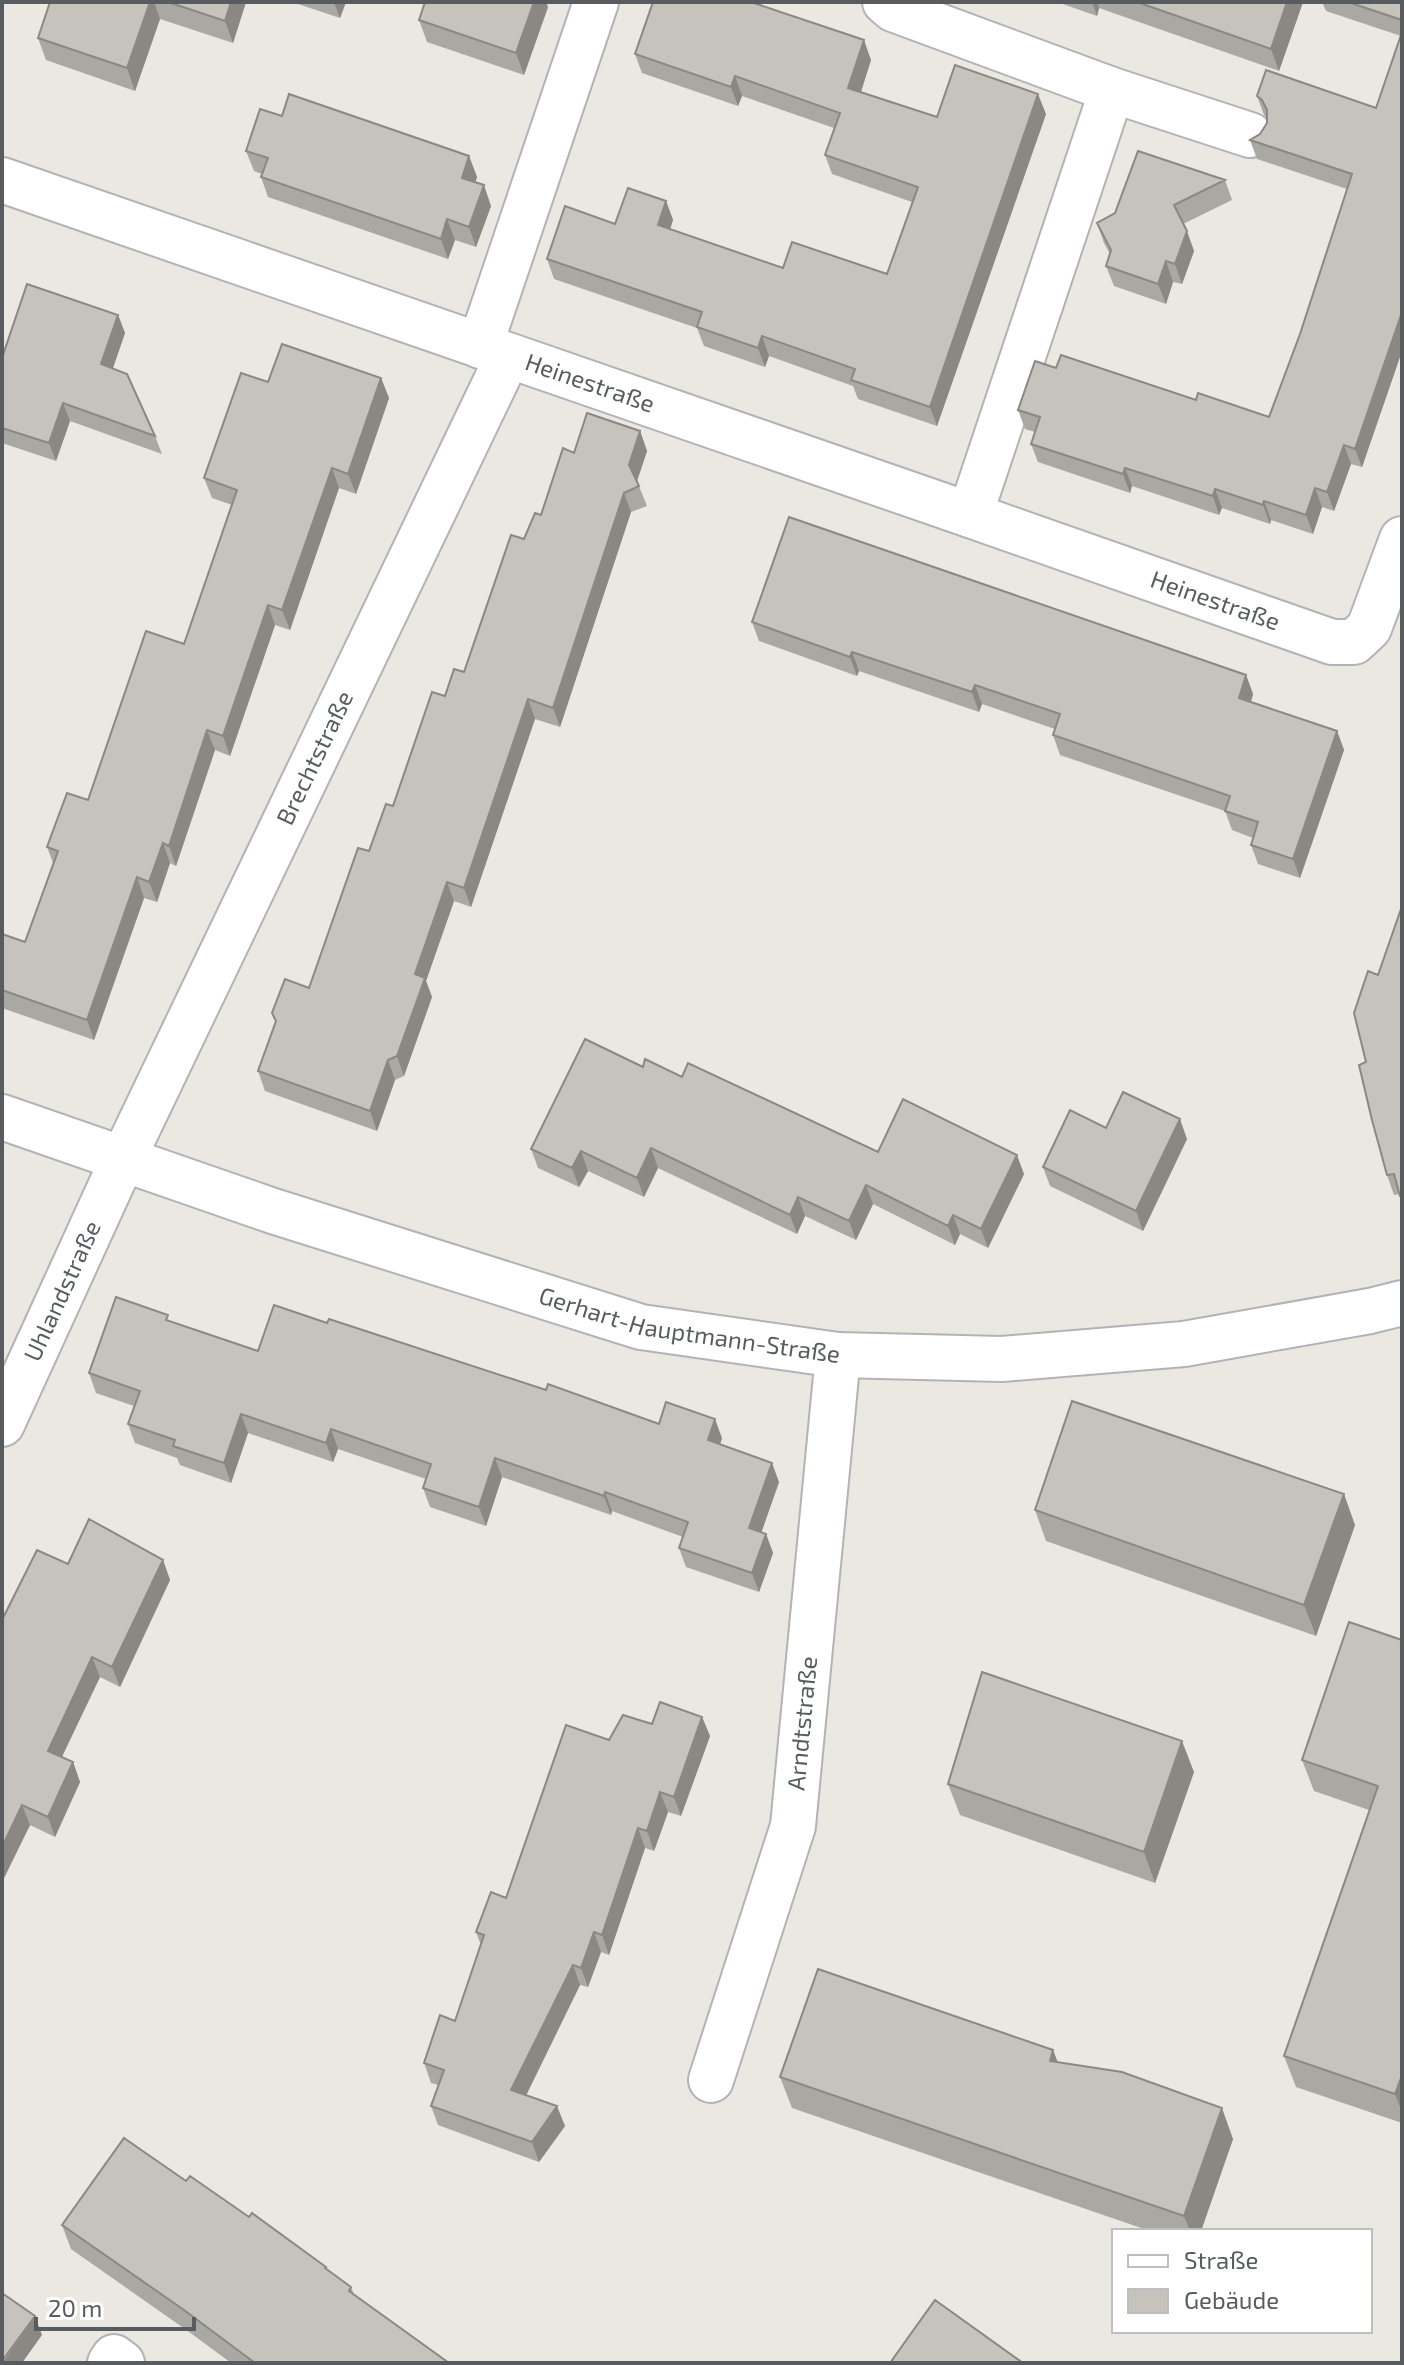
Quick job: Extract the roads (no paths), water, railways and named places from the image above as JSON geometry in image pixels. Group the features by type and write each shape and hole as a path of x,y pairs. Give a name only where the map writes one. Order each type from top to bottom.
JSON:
{"street":[{"path":"494,351 596,2"},
{"path":"885,2 893,9 1112,90 1250,135"},
{"path":"970,515 1112,90"},
{"name":"Heinestraße","path":"2,180 1332,642 1354,642 1369,628 1402,539"},
{"name":"Brechtstraße","path":"123,1159 494,351"},
{"name":"Gerhart-Hauptmann-Straße","path":"2,1117 273,1211 641,1327 838,1355 1002,1359 1184,1344 1402,1303"},
{"name":"Uhlandstraße","path":"2,1424 123,1159"},
{"name":"Arndtstraße","path":"711,2080 793,1826 838,1355"},
{"path":"110,2363 114,2357 122,2363"}]}
